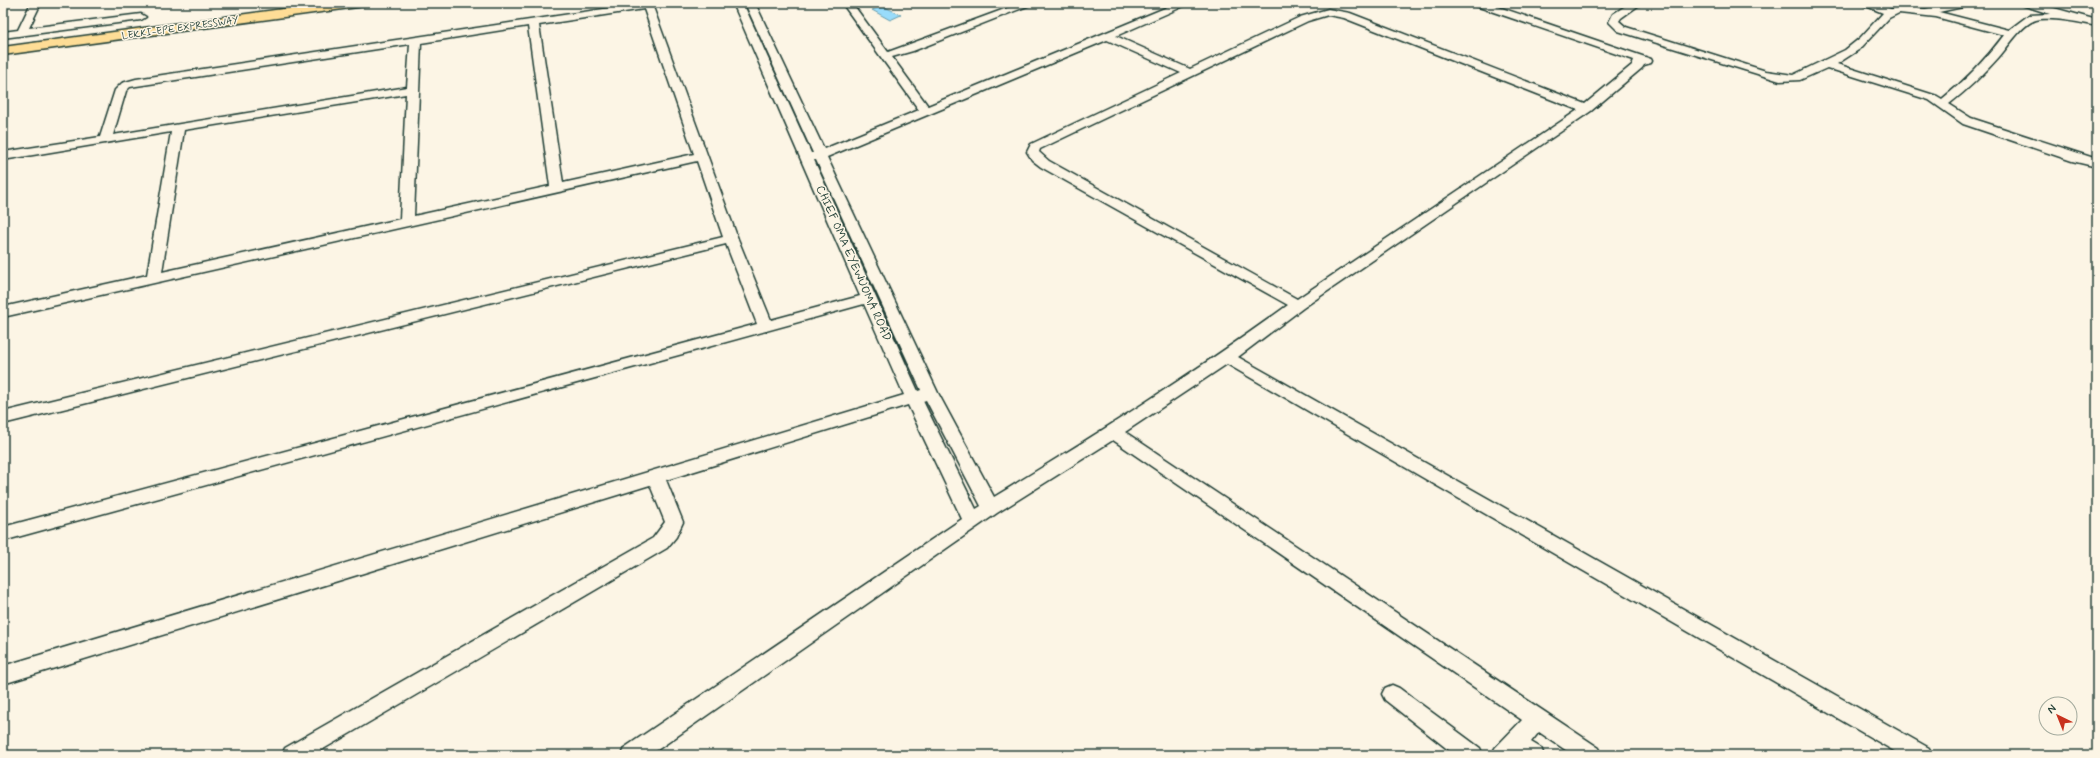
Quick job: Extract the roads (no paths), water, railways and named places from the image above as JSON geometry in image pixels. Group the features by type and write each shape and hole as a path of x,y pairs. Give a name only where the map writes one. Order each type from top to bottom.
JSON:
{"highway":[{"name":"LEKKI-EPE EXPRESSWAY","path":"3,46 140,18 319,3"},
{"name":"LEKKI-EPE EXPRESSWAY","path":"3,51 358,3"}],"street":[{"path":"22,33 36,3"},
{"name":"CHIEF OMA EYEWUOMA ROAD","path":"738,3 814,156 922,395 973,522"},
{"name":"CHIEF OMA EYEWUOMA ROAD","path":"750,3 814,156 869,298 922,395 991,508"},
{"path":"847,3 926,112"},
{"path":"884,56 909,49 1030,3"},
{"path":"814,156 926,112 1186,3"},
{"path":"632,755 973,522 991,508 1113,432 1227,357 1298,305 1587,109 1638,66 1638,62 1647,61 1477,3"},
{"path":"1637,3 1617,16 1614,22 1622,29 1763,74 1782,78 1796,78 1829,65 1854,50 1890,12 1900,9 1924,12 2011,34"},
{"path":"1864,3 1890,12"},
{"path":"1924,12 1968,3"},
{"path":"2033,17 2030,4 2070,18"},
{"path":"104,140 121,90 126,85 136,82 634,6 648,7 732,239 765,325"},
{"path":"1298,305 1045,164 1036,157 1033,152 1035,147 1304,19 1318,14 1337,13 1587,109"},
{"path":"1942,104 1959,91 1984,66 2011,34 2033,17 2070,18 2097,23"},
{"path":"3,35 140,18"},
{"path":"2084,20 2097,28"},
{"path":"533,22 558,188"},
{"path":"1108,36 1190,73"},
{"path":"407,222 412,90 416,40"},
{"path":"1829,65 1933,98 1967,121 2076,158 2097,163"},
{"path":"3,156 412,90"},
{"path":"154,279 178,128"},
{"path":"3,312 702,156"},
{"path":"3,418 732,239"},
{"path":"3,534 765,325 869,298"},
{"path":"1227,357 1921,755"},
{"path":"3,675 656,478 922,395"},
{"path":"1113,432 1591,755"},
{"path":"293,755 660,543 669,532 674,522 656,478"},
{"path":"1392,694 1472,755"},
{"path":"1533,755 1509,749 1536,718"}],"water":[{"path":"883,6 901,15 890,20 872,10"}]}
